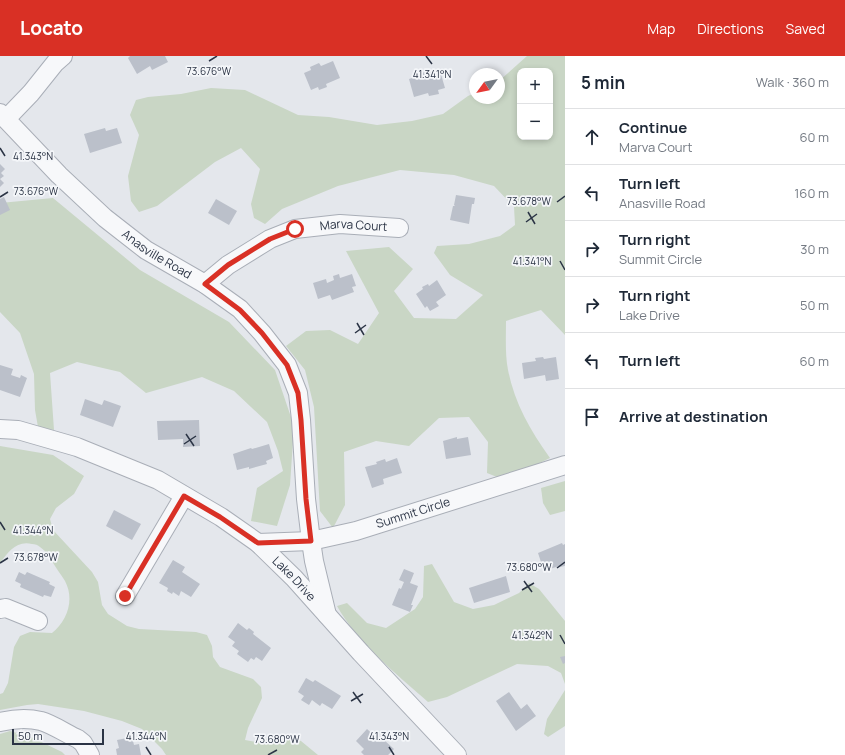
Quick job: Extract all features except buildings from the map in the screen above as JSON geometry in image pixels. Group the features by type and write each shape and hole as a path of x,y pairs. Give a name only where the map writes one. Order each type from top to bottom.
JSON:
{"street":[{"path":"3,116 31,93 58,58"},
{"name":"Anasville Road","path":"3,116 59,175 105,218 146,250 205,284 240,310 262,333 287,365 298,393 306,499 311,541 314,561 327,615"},
{"name":"Marva Court","path":"205,284 228,265 270,239 295,229 340,224 399,228"},
{"name":"Lake Drive","path":"0,429 18,430 77,447 158,480 220,517 258,543 294,578 361,653 457,755"},
{"name":"Summit Circle","path":"258,543 311,541 356,531 565,465"},
{"path":"125,596 184,496"},
{"path":"0,609 6,608 38,620"},
{"path":"0,722 11,719 42,721 78,739 83,743 90,755"}],"green space":[{"path":"527,56 565,56 565,335 541,310 506,321 507,364 511,382 524,416 550,458 525,470 497,477 487,473 488,442 469,417 439,418 409,446 376,441 344,452 345,505 333,528 320,511 314,407 305,370 286,346 306,331 330,330 358,344 379,313 346,251 389,247 413,269 394,291 414,318 456,319 483,295 450,275 434,253 437,246 469,244 500,236 515,225 514,207 494,186 454,175 400,170 338,186 282,209 265,224 254,218 251,204 260,169 241,148 215,162 157,206 139,212 131,201 128,176 139,135 130,115 136,100 211,88 245,90 298,115 329,117 377,125 412,121 443,114 468,96 469,104 505,104 505,76"},
{"path":"53,198 140,270 229,322 275,370 294,426 290,485 277,526 251,521 257,488 283,471 278,451 267,422 234,391 202,377 146,393 120,372 77,362 50,373 54,430 38,427 35,410 34,374 20,333 0,312 0,203"},
{"path":"0,446 53,455 84,476 74,494 56,508 50,519 53,530 92,572 98,582 102,605 108,614 127,626 139,629 196,632 207,635 212,646 213,657 220,667 253,679 261,687 262,698 248,728 245,740 256,742 282,734 301,741 318,755 166,755 142,729 122,721 84,711 38,704 0,710 0,694 3,693 8,683 14,647 20,636 30,632 52,633 62,622 68,610 69,595 64,579 47,553 37,545 27,543 17,545 0,563"},
{"path":"565,481 565,511 550,515 543,503 541,488"},
{"path":"432,564 454,602 473,609 494,605 519,593 529,583 539,589 565,621 565,684 561,673 548,666 517,664 447,697 428,702 403,681 366,645 345,619 337,606 347,603 367,623 386,628 415,609 423,597 424,566"},
{"path":"565,690 565,726 548,737 544,734 547,719"},
{"path":"10,731 31,737 62,752 65,755 0,755 0,734"}],"route":[{"path":"125,596 184,496 220,517 258,543 311,541 306,499 298,393 287,365 262,333 240,310 205,284 228,265 270,239 295,229"}]}
